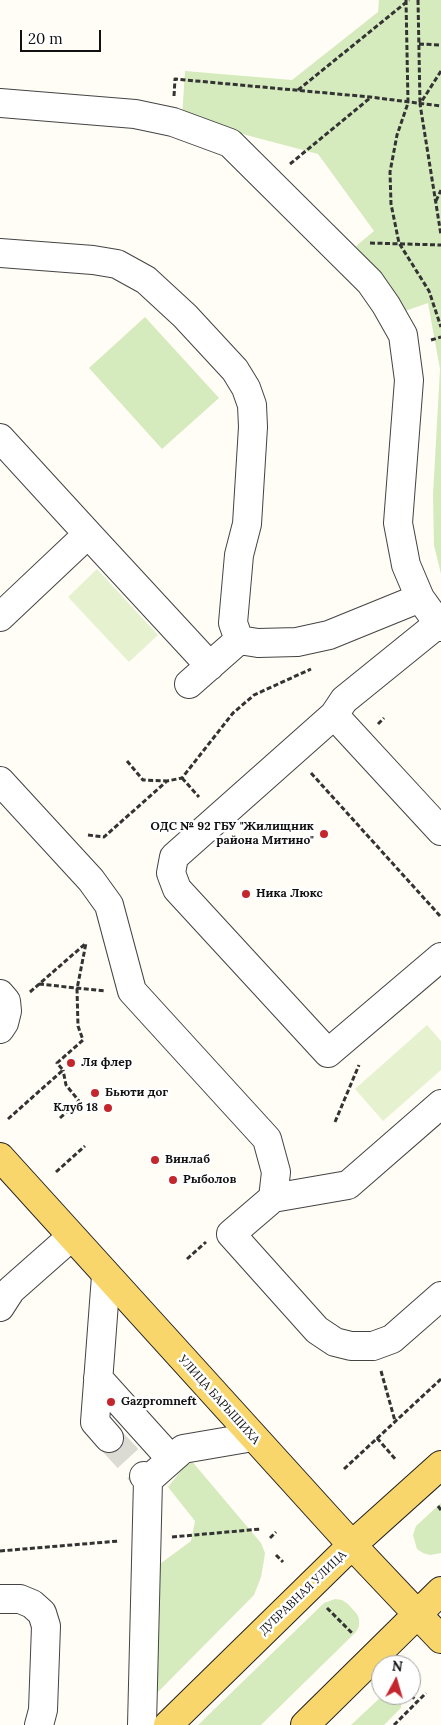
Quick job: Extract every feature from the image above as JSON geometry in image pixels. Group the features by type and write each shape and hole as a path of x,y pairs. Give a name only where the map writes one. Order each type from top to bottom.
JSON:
{"main road":[{"name":"УЛИЦА БАРЫШИХА","path":"0,1158 352,1545 441,1639"},
{"name":"ДУБРАВНАЯ УЛИЦА","path":"168,1725 352,1545 441,1465"},
{"path":"305,1725 441,1591"}],"lane":[{"path":"0,103 135,114 174,122 230,143 370,282 403,335 409,380 398,523 406,565 420,598 440,626 344,700 334,715 174,857 171,873 177,889 328,1053 441,957"},
{"path":"0,253 92,260 117,264 146,280 185,316 234,370 246,388 252,405 253,427 247,524 239,555 233,623 240,640"},
{"path":"0,438 210,666"},
{"path":"0,617 88,534"},
{"path":"240,640 258,643 297,642 330,635 420,598"},
{"path":"189,684 240,640"},
{"path":"334,715 441,831"},
{"path":"0,781 91,880 109,905 132,990 267,1139 276,1172 273,1198"},
{"path":"0,1029 4,1023 7,1011 3,997"},
{"path":"441,1104 348,1185 273,1198 231,1234 317,1330 335,1342 351,1346 373,1346 392,1339 441,1296"},
{"path":"0,1308 11,1290 70,1237"},
{"path":"106,1276 95,1422 109,1438"},
{"path":"98,1378 171,1459"},
{"path":"142,1725 146,1478 183,1449 254,1437"},
{"path":"0,1599 20,1599 32,1604 42,1614 46,1626 43,1710 39,1725"}],"path":[{"path":"418,0 420,104 441,235"},
{"path":"298,90 407,1"},
{"path":"407,1 408,102 397,135 390,172 391,204 399,243 429,291 441,327"},
{"path":"419,44 441,45"},
{"path":"420,104 441,71"},
{"path":"174,122 175,79 370,97 441,106"},
{"path":"268,181 370,97"},
{"path":"436,201 441,190"},
{"path":"348,260 372,242 441,245"},
{"path":"127,761 143,780 167,781 182,778 233,713 254,695 316,667"},
{"path":"292,752 441,917"},
{"path":"182,778 196,793"},
{"path":"64,850 82,834 104,837 167,781"},
{"path":"3,997 24,997 112,920"},
{"path":"60,1118 79,1101 66,1085 63,1070 57,1064 83,1040 78,1026 77,989 86,943"},
{"path":"39,984 112,992 132,990"},
{"path":"336,1122 362,1060"},
{"path":"8,1119 63,1070"},
{"path":"56,1172 85,1146"},
{"path":"187,1259 209,1240"},
{"path":"381,1370 396,1421"},
{"path":"344,1469 441,1379"},
{"path":"377,1438 396,1460"},
{"path":"438,1506 441,1510"},
{"path":"270,1538 276,1532"},
{"path":"276,1555 283,1562"},
{"path":"323,1604 353,1634"},
{"path":"421,1698 426,1693"},
{"path":"394,1725 414,1705"}],"green space":[{"path":"379,0 441,0 441,574 434,545 433,495 440,369 428,303 405,311 356,246 374,231 318,154 182,118 185,71 292,80 378,12"},
{"path":"145,317 219,398 162,449 89,368"},
{"path":"97,569 158,635 129,662 68,597"},
{"path":"427,1025 441,1041 441,1070 383,1121 355,1089"},
{"path":"190,1459 261,1543 265,1553 264,1560 261,1577 254,1595 151,1699 153,1569 191,1541 195,1521 168,1487"},
{"path":"441,1503 441,1553 430,1555 417,1549 413,1535 416,1526"},
{"path":"335,1599 342,1600 348,1604 357,1614 359,1626 356,1632 261,1725 198,1725 324,1603"},
{"path":"372,1705 401,1705 401,1708 384,1725 351,1725"}],"tunnel":[{"path":"109,1438 144,1476"}],"place":[{"name":"ОДС № 92 ГБУ \"Жилищник района Митино\"","path":"324,834"},
{"name":"Ника Люкс","path":"246,894"},
{"name":"Ля флер","path":"71,1063"},
{"name":"Бьюти дог","path":"95,1093"},
{"name":"Клуб 18","path":"108,1108"},
{"name":"Винлаб","path":"155,1160"},
{"name":"Рыболов","path":"173,1180"},
{"name":"Gazpromneft","path":"111,1402"}]}
